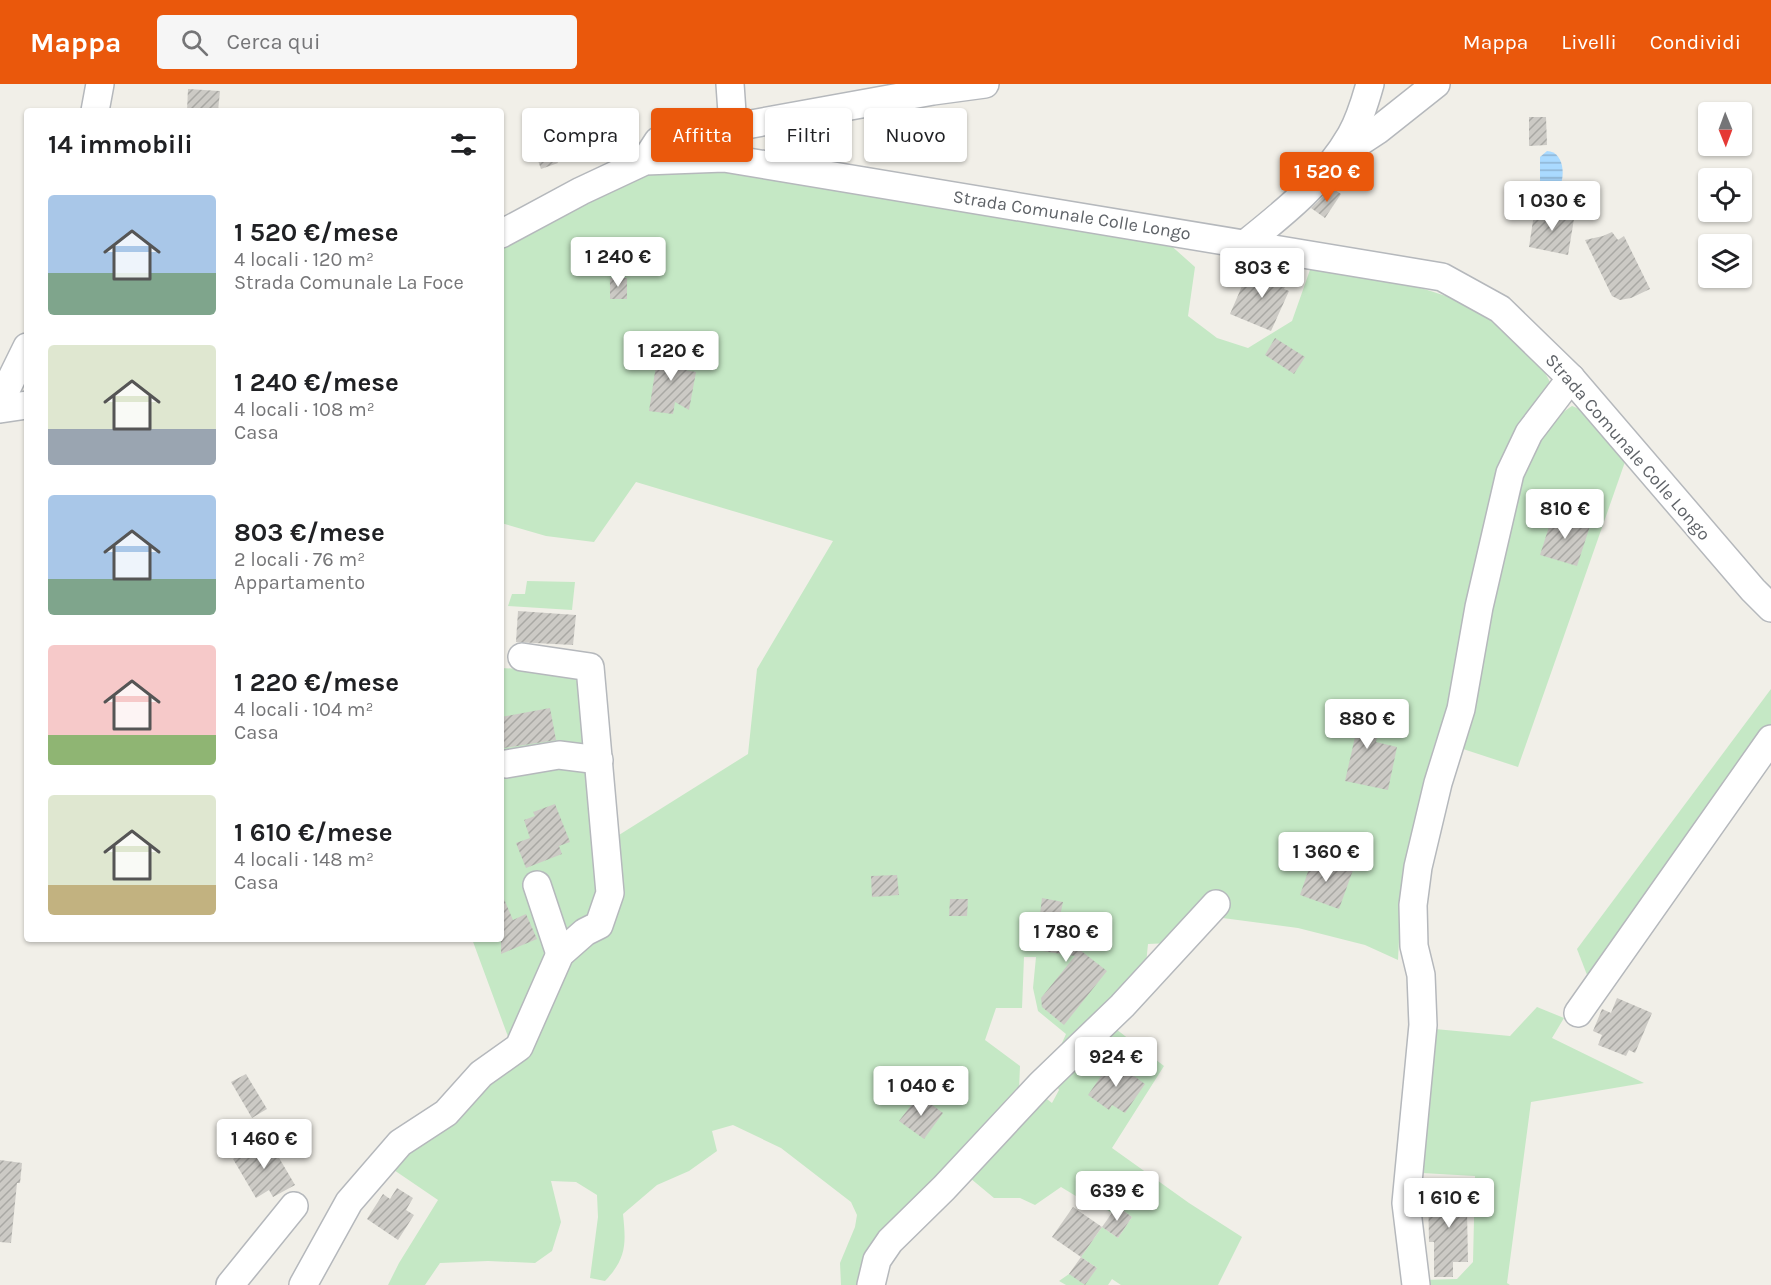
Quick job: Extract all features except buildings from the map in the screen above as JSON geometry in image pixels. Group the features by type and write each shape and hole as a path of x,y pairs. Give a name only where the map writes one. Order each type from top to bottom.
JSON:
{"street":[{"path":"96,108 100,84"},
{"path":"730,84 732,108"},
{"path":"753,124 985,84"},
{"path":"1245,244 1321,176 1350,137 1361,114 1370,84"},
{"path":"1336,155 1346,153 1437,84"},
{"path":"645,161 651,152"},
{"name":"Strada Comunale Colle Longo","path":"504,232 580,191 645,161 724,158 1442,277 1500,309 1571,378 1771,608"},
{"path":"0,402 24,353"},
{"path":"1416,1285 1406,1203 1423,1025 1421,975 1414,946 1413,905 1418,867 1444,761 1461,709 1479,607 1510,473 1528,433 1571,378"},
{"path":"0,409 24,405"},
{"path":"303,1285 350,1202 400,1143 447,1113 481,1074 519,1047 560,954 585,932 599,925 610,892 590,667 522,657"},
{"path":"1578,1013 1771,739"},
{"path":"506,764 559,755 599,760"},
{"path":"537,885 560,954"},
{"path":"871,1285 877,1260 909,1220 945,1188 1041,1084 1122,1006 1216,904"},
{"path":"230,1285 294,1206"}],"green space":[{"path":"721,166 1167,242 1195,267 1188,316 1217,338 1248,348 1292,321 1311,267 1414,286 1447,296 1478,310 1506,328 1530,352 1550,382 1516,438 1448,705 1433,749 1401,898 1398,960 1365,945 1298,928 1215,917 1170,943 1148,944 1146,964 1067,1049 1062,1043 1066,1034 1038,1011 1033,988 1036,957 1024,957 1022,1008 996,1008 985,1040 1020,1066 1019,1090 982,1127 928,1190 901,1211 887,1230 864,1285 841,1285 840,1263 855,1227 857,1215 851,1202 781,1148 733,1125 712,1131 717,1151 689,1171 657,1185 623,1214 625,1233 623,1250 618,1265 605,1281 590,1278 598,1217 597,1195 576,1182 551,1181 561,1222 552,1251 535,1263 488,1261 440,1263 425,1285 388,1285 438,1200 391,1168 400,1153 455,1116 563,965 592,938 611,840 748,754 757,669 833,541 636,482 594,542 546,536 504,524 504,246 609,186 663,169"},
{"path":"1572,406 1582,410 1626,459 1518,767 1460,748 1520,480 1553,419"},
{"path":"527,581 575,582 572,610 508,606 512,594 525,594"},
{"path":"504,668 579,672 586,768 602,903 510,1042 473,942 504,942"},
{"path":"1771,689 1771,728 1589,980 1577,949"},
{"path":"1537,1007 1564,1018 1552,1038 1644,1083 1531,1102 1507,1283 1510,1285 1424,1285 1424,1280 1457,1279 1473,1262 1475,1176 1422,1173 1435,1029 1510,1036"},
{"path":"1112,1026 1164,1066 1112,1148 1189,1203 1242,1237 1218,1285 1121,1285 1112,1279 1108,1285 1066,1285 1059,1281 1069,1274 1097,1268 1081,1257 1102,1227 1118,1238 1132,1217 1117,1206 1112,1213 1097,1204 1089,1204 1061,1187 1035,1205 1020,1198 994,1198 970,1178 1039,1093 1052,1103 1059,1090 1055,1082"}],"water":[{"path":"1547,151 1553,152 1561,162 1563,176 1554,194 1545,193 1540,184 1540,157"}]}
